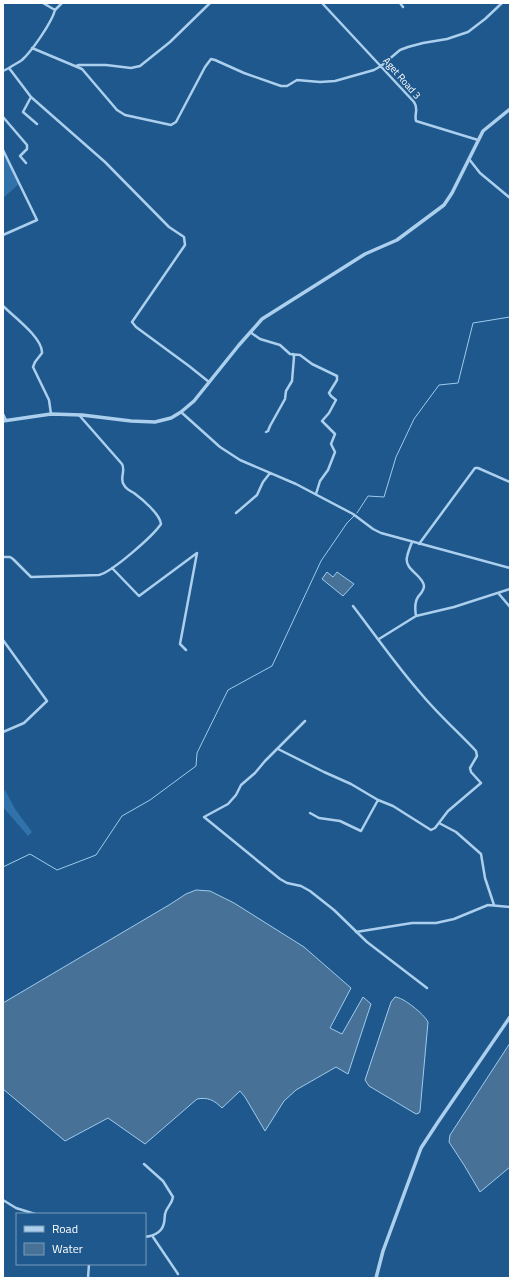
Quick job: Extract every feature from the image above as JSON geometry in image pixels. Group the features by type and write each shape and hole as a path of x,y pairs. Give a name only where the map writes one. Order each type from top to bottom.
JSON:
{"street":[{"path":"43,3 54,10"},
{"path":"3,71 22,60 46,28 54,10 62,3"},
{"path":"76,66 106,65 131,68 140,66 170,42 210,3"},
{"name":"Aget Road 3","path":"322,3 416,105 416,121 478,140"},
{"path":"400,3 403,7"},
{"path":"32,48 50,57 82,69 121,112 128,116 172,125 176,122 205,67 211,59 260,80 284,87 297,80 320,82 335,81 366,73 381,66 400,50 408,47 447,39 468,32 485,19 501,3"},
{"path":"9,68 31,97 105,162 169,227 184,237 185,245 132,322 136,327 209,382"},
{"path":"31,97 23,112 37,124"},
{"path":"3,414 4,420 51,414 78,415 139,422 155,422 171,418 181,412 194,401 250,332 270,313 365,254 397,240 438,210 448,200 483,131 510,109"},
{"path":"3,117 27,145 27,150 20,156 26,163"},
{"path":"3,150 37,220 3,235"},
{"path":"469,159 485,178 510,198"},
{"path":"3,306 31,333 42,348 42,353 33,367 49,400 51,414"},
{"path":"250,332 260,339 280,345 290,354 300,355 312,364 337,376 337,380 330,393 336,400 322,421 335,434 331,444 335,452 328,470 320,481 316,494"},
{"path":"266,432 278,413 286,391 292,382 293,354"},
{"path":"181,412 220,447 240,460 316,494 353,514 381,533 510,568"},
{"path":"3,556 8,556 13,559 31,577 99,575 105,573 144,543 160,526 161,522 148,506 124,486 122,478 124,468 122,464 78,415"},
{"path":"419,544 473,469 478,468 510,482"},
{"path":"236,513 257,495 263,482 270,473"},
{"path":"412,542 406,561 424,586 424,589 417,598 415,604 416,616"},
{"path":"112,568 139,596 198,553 180,644 186,650"},
{"path":"379,639 416,616 454,607 510,589"},
{"path":"498,594 510,607"},
{"path":"278,749 352,784 378,800 404,812 429,829 433,830 448,811 481,783 471,772 470,768 477,753 405,676 353,606"},
{"path":"3,640 47,701 24,723 3,732"},
{"path":"306,721 265,761 255,773 241,785 236,795 228,804 204,817 283,881 301,886 310,891 334,910 355,932 427,988"},
{"path":"310,813 320,818 340,821 361,831 378,800"},
{"path":"439,823 456,832 481,854 485,878 494,905"},
{"path":"355,932 412,923 436,923 454,919 486,906 494,905 510,907"},
{"path":"376,1278 383,1252 421,1148 510,1017"},
{"path":"144,1164 163,1181 173,1197 172,1202 165,1213 164,1225 153,1237 146,1237"},
{"path":"3,1200 16,1208 32,1213"},
{"path":"153,1237 178,1274"},
{"path":"88,1278 89,1265"}],"shaded area":[{"path":"3,150 19,184 3,198"},
{"path":"5,790 15,809 32,832 28,836 3,807 3,791"}],"water":[{"path":"327,572 333,577 337,572 354,584 343,596 322,579"},
{"path":"196,890 210,891 234,903 304,947 351,988 330,1028 342,1034 363,997 371,1004 348,1074 336,1067 296,1090 284,1101 265,1131 240,1091 222,1108 211,1100 204,1098 197,1099 145,1144 108,1118 65,1141 3,1089 3,1003 186,894"},
{"path":"395,997 413,1006 428,1022 420,1111 416,1114 369,1086 365,1080 391,1002"},
{"path":"510,1043 510,1167 480,1192 449,1142 450,1135"}],"waterway":[{"path":"357,513 368,496 384,497 396,457 414,419 439,385 458,383 473,323 510,317"},
{"path":"3,867 30,854 57,870 96,855 122,816 150,800 196,766 197,753 228,690 272,666 321,561 347,523 354,516"}]}
